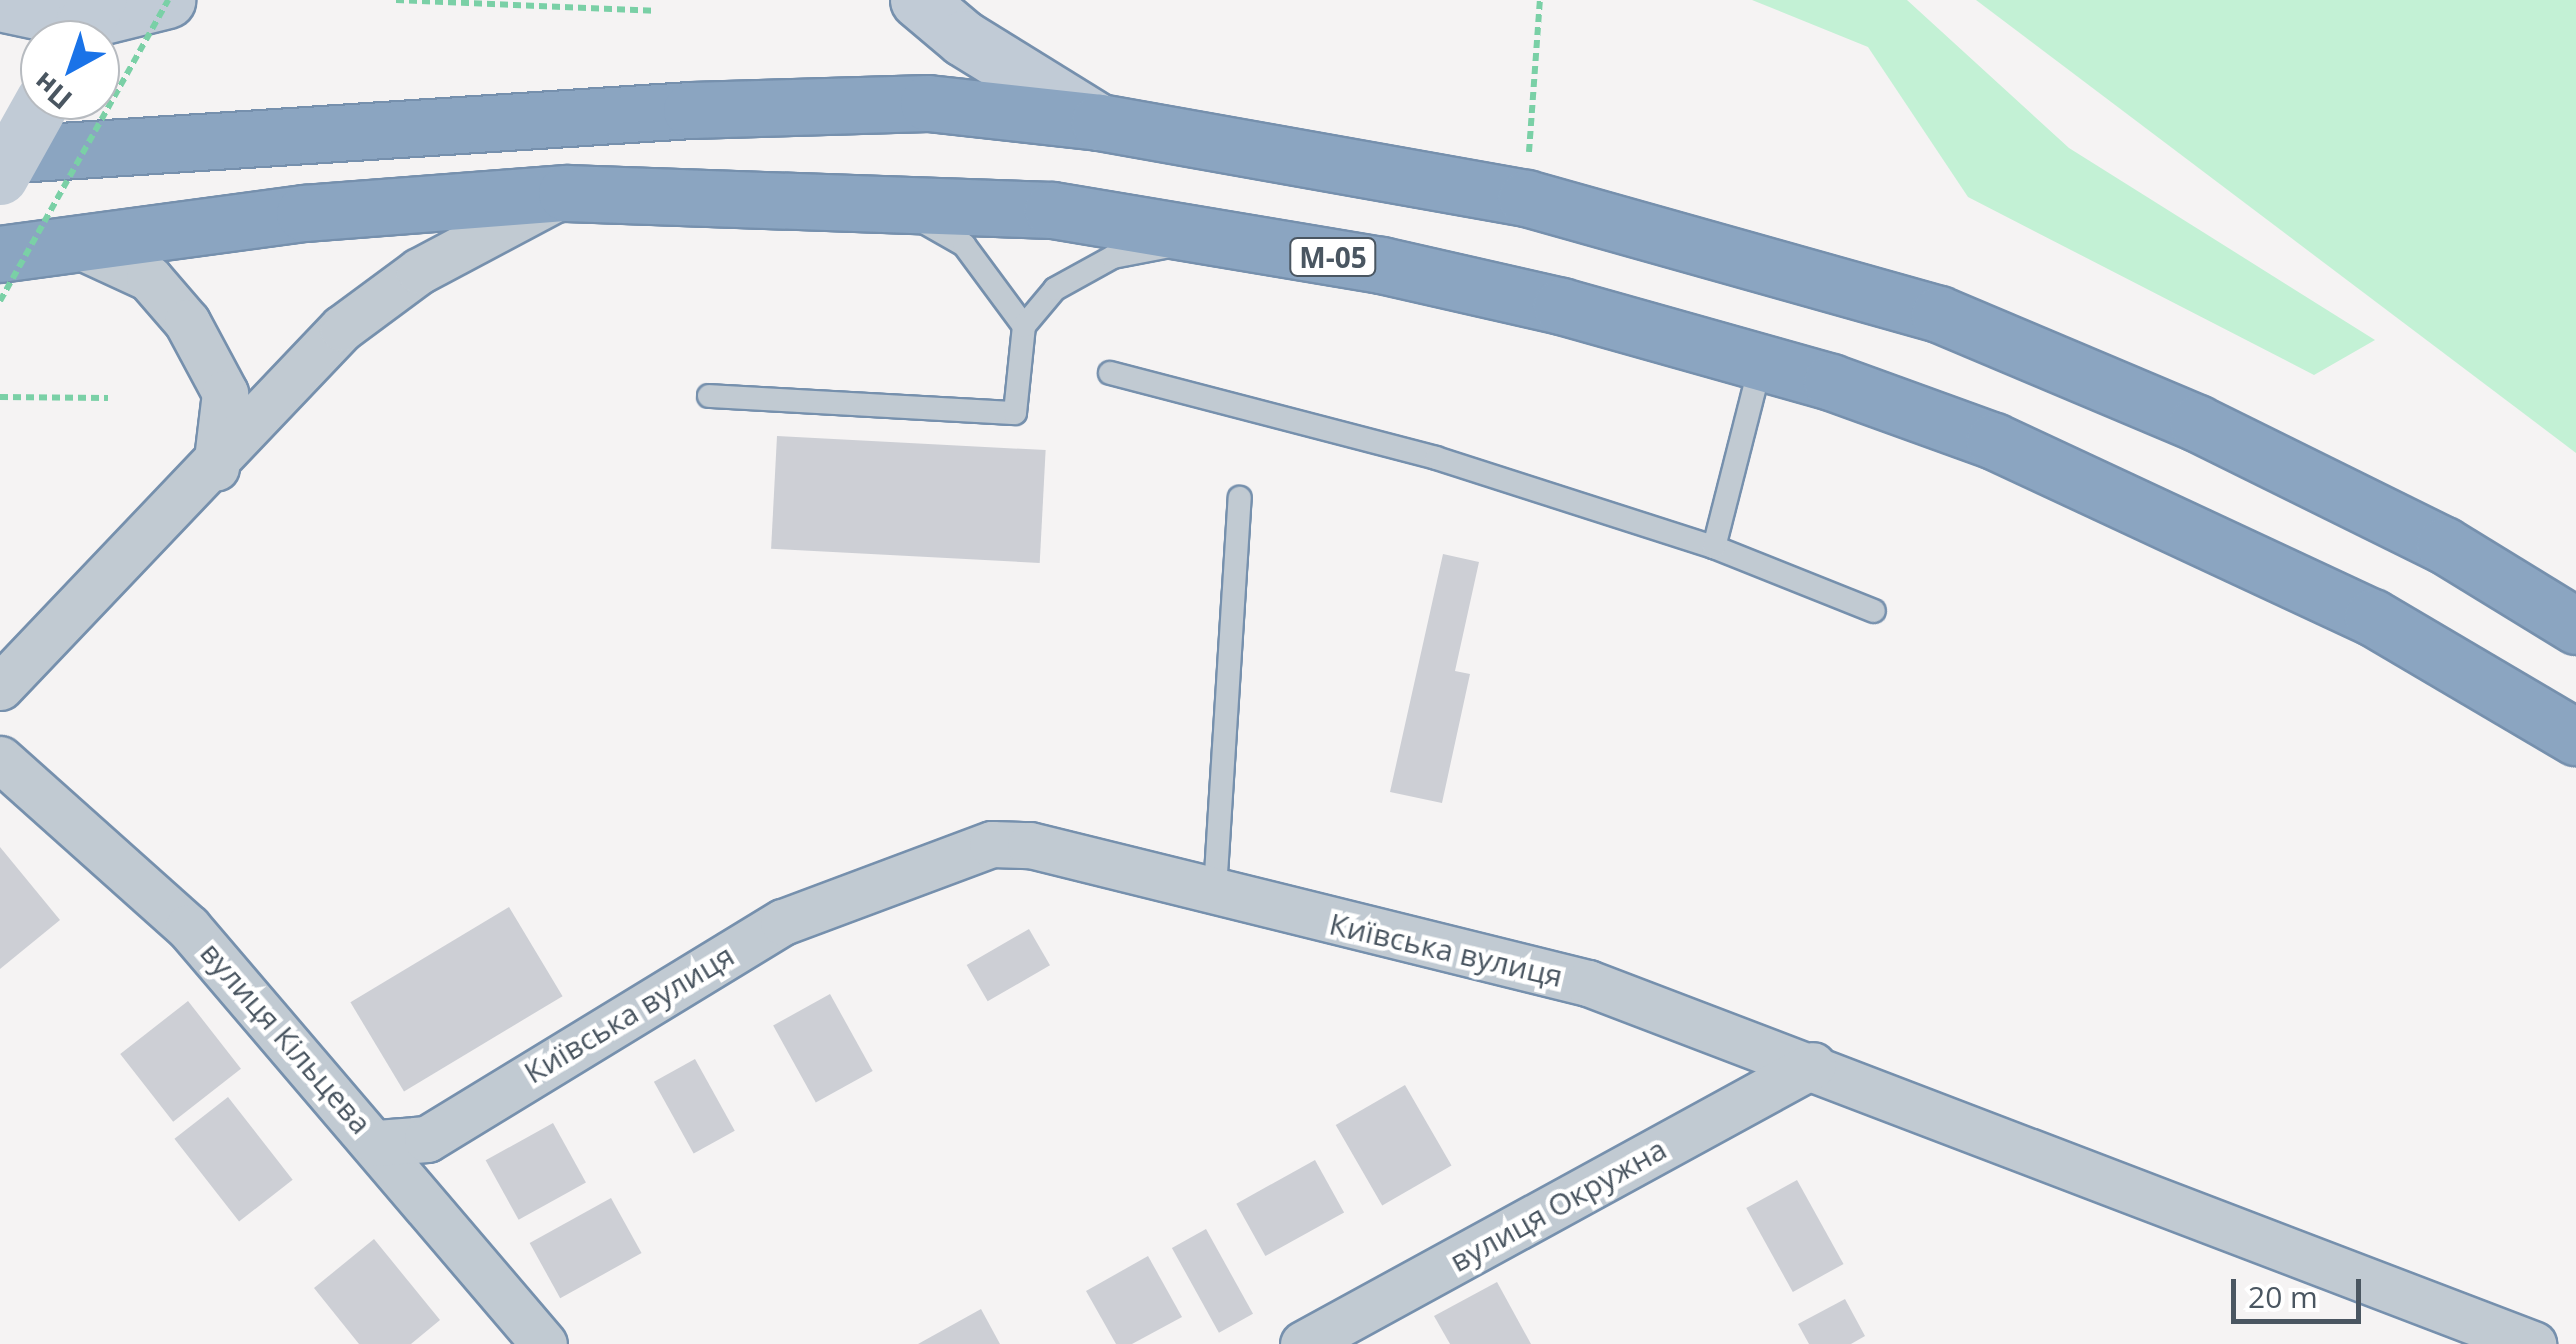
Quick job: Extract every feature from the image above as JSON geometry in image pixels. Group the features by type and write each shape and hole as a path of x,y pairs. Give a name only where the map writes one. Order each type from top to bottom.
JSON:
{"highway":[{"path":"0,155 710,110 928,103 1098,122 1526,198 1939,314 2197,423 2444,545 2576,626"},
{"name":"М-05","path":"0,254 304,214 566,193 1052,210 1381,265 1560,306 1761,362 1994,441 2180,523 2372,617 2554,724"}],"main road":[{"path":"0,3 84,21 167,0"},
{"path":"918,0 963,38 1098,122"},
{"path":"0,176 31,120"}],"street":[{"path":"0,687 216,467 342,328 419,271 566,193"},
{"path":"71,242 148,278 187,322 225,393 216,467"},
{"name":"вулиця Кільцева","path":"0,760 188,927 544,1344"},
{"name":"Київська вулиця","path":"376,1143 428,1139 782,922 992,844 1030,845 1588,983 1813,1065 1981,1137 2533,1344"},
{"name":"вулиця Окружна","path":"1302,1344 1813,1065"},
{"path":"412,1186 428,1139"}],"lane":[{"path":"887,202 964,245 1024,326"},
{"path":"709,396 1015,413 1024,326 1055,288 1113,257 1217,238"},
{"path":"1714,548 1761,362"},
{"path":"1110,372 1436,458 1714,548 1874,611"},
{"path":"1215,890 1240,498"},
{"path":"2554,724 2576,766"}],"path":[{"path":"0,302 167,0"},
{"path":"396,0 654,11"},
{"path":"1526,198 1540,0"},
{"path":"0,397 108,398"}],"green space":[{"path":"1752,0 1907,0 2069,148 2375,340 2314,375 1968,197 1868,47"},
{"path":"1976,0 2576,0 2576,453"}],"building":[{"path":"777,436 1046,450 1040,563 771,549"},
{"path":"1443,554 1479,562 1455,671 1470,674 1442,803 1390,792"},
{"path":"0,847 60,920 0,969"},
{"path":"509,907 563,996 404,1091 350,1002"},
{"path":"1029,929 1050,965 988,1001 967,965"},
{"path":"830,994 873,1071 816,1102 773,1026"},
{"path":"188,1001 241,1069 173,1122 120,1054"},
{"path":"695,1059 735,1131 694,1154 654,1082"},
{"path":"1405,1085 1452,1166 1382,1206 1336,1125"},
{"path":"228,1097 293,1180 239,1222 174,1139"},
{"path":"553,1123 586,1182 519,1220 486,1160"},
{"path":"1315,1160 1344,1212 1265,1256 1236,1204"},
{"path":"1797,1180 1844,1264 1793,1292 1746,1208"},
{"path":"611,1198 642,1253 560,1298 530,1243"},
{"path":"1206,1229 1253,1314 1219,1333 1172,1248"},
{"path":"374,1239 440,1320 411,1344 359,1344 314,1288"},
{"path":"1148,1256 1182,1317 1132,1344 1116,1344 1086,1291"},
{"path":"1497,1282 1531,1344 1450,1344 1434,1316"},
{"path":"1845,1299 1865,1336 1851,1344 1809,1344 1798,1324"},
{"path":"981,1309 1000,1344 918,1344"}]}
